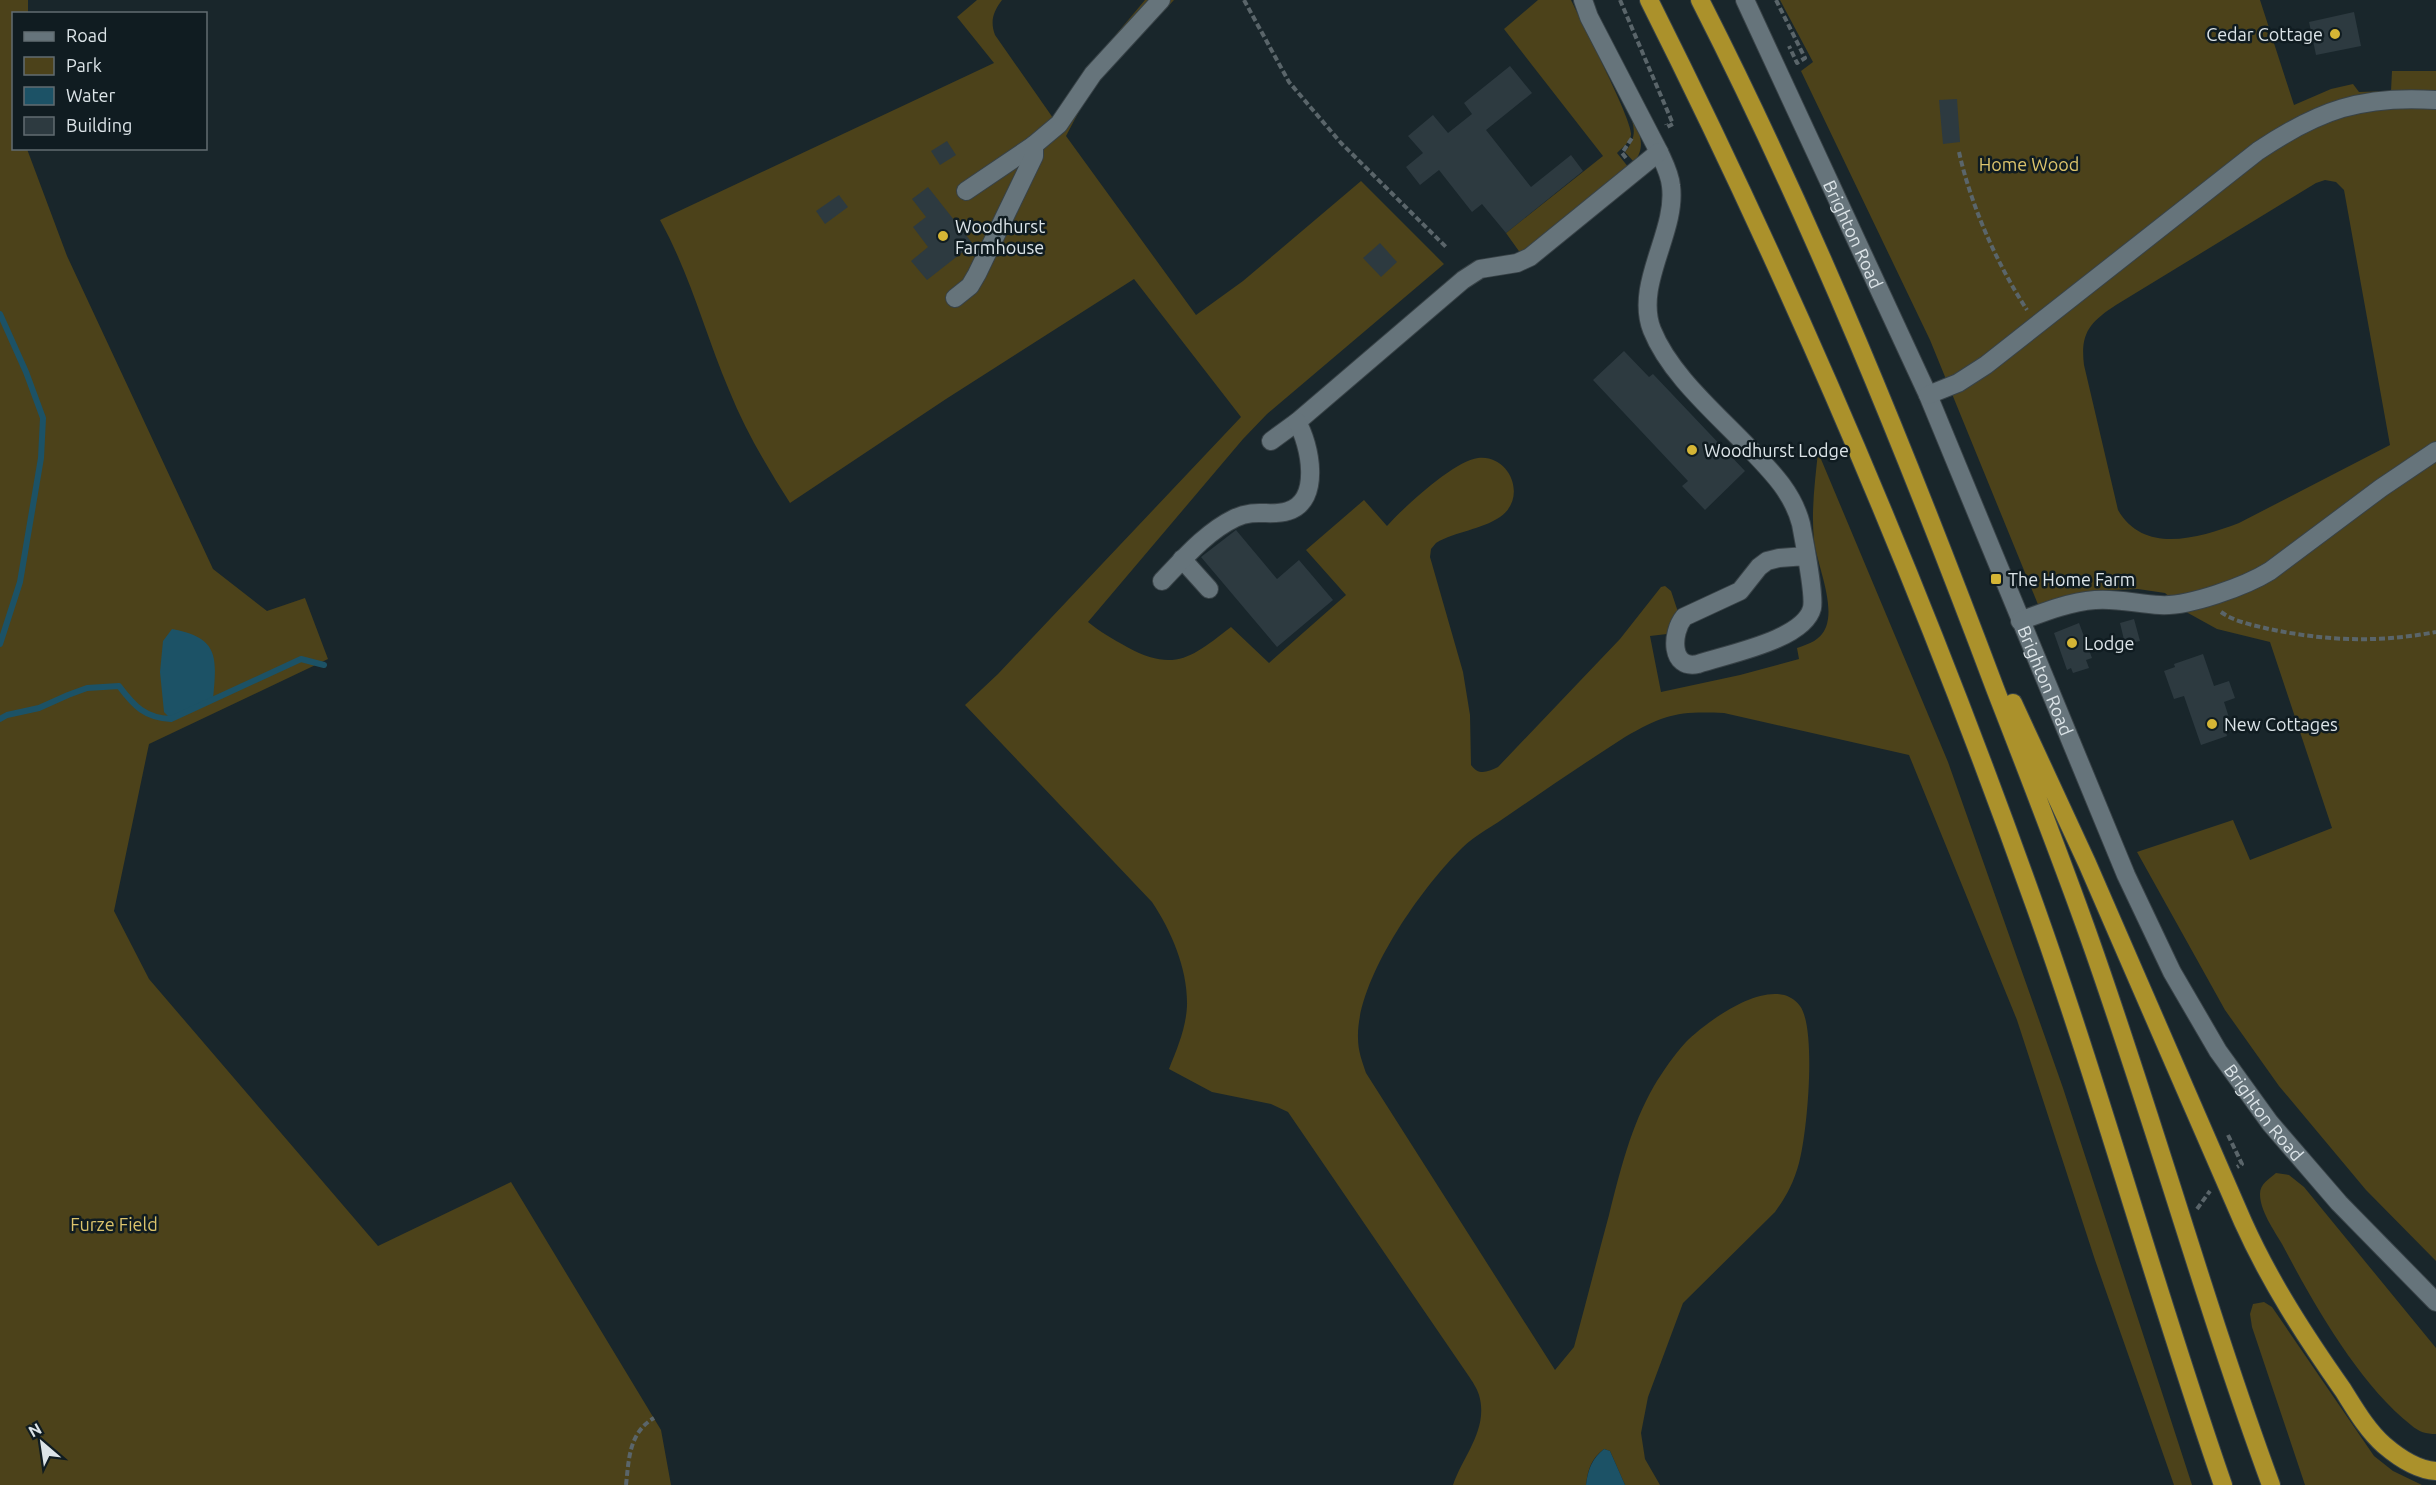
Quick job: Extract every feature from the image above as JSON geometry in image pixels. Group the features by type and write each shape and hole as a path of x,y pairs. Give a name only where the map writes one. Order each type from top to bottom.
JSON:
{"highway":[{"path":"1649,0 1728,162 1840,407 1939,651 2068,1002 2223,1485"},
{"path":"1701,0 1816,244 1878,388 1953,577 2088,934 2271,1485"},
{"path":"1953,577 2087,863 2266,1271 2291,1314 2369,1428 2398,1456 2412,1464 2436,1471"}],"street":[{"path":"966,191 1034,145 1063,119 1093,74 1161,0"},
{"path":"1583,0 1589,17 1659,152 1672,187 1669,217 1651,282 1649,321 1653,332 1676,371 1783,486 1798,514 1806,556 1812,606 1809,616 1800,625 1779,638 1698,664 1688,665 1678,659 1676,636 1678,625 1684,617 1740,591 1755,571 1767,561 1806,556"},
{"name":"Brighton Road","path":"1745,0 1928,395 2129,882 2172,972 2202,1025 2248,1094 2339,1203 2436,1302"},
{"path":"1928,395 1958,383 1986,365 2280,136 2318,117 2356,103 2436,100"},
{"path":"955,298 970,286 977,274 1034,156 1036,151 1034,145"},
{"path":"1271,441 1297,422 1464,280 1480,269 1517,263 1530,257 1659,152"},
{"path":"1162,581 1200,542 1232,519 1255,512 1288,511 1296,508 1302,501 1309,485 1309,462 1306,439 1297,422"},
{"path":"2020,621 2086,601 2106,599 2170,605 2250,582 2270,572 2381,488 2436,451"},
{"path":"1182,559 1209,589"}],"path":[{"path":"1244,0 1288,82 1341,144 1448,248"},
{"path":"1620,0 1673,124 1667,127"},
{"path":"1776,0 1806,58"},
{"path":"1959,152 1974,206 2011,283 2037,325"},
{"path":"2201,597 2224,615 2244,623 2313,637 2353,641 2400,639 2436,632"},
{"path":"626,1485 632,1443 643,1425 654,1418"}],"green space":[{"name":"Furze Field","path":"0,0 28,0 28,12 12,12 12,150 27,150 67,256 213,569 267,611 305,598 328,659 149,744 114,911 149,979 378,1246 511,1182 661,1430 671,1485 0,1485"},
{"path":"977,0 1002,0 993,17 995,35 1053,118 1087,69 1145,0 1174,0 1099,80 1086,98 1066,136 1196,315 1243,281 1361,181 1444,264 1267,414 1243,439 1088,622 1127,647 1158,659 1182,658 1194,653 1231,627 1269,663 1346,595 1306,550 1364,500 1387,526 1417,497 1456,467 1478,458 1489,459 1499,463 1512,479 1513,499 1508,509 1493,521 1436,543 1431,549 1430,557 1463,672 1470,715 1471,765 1477,771 1487,771 1498,767 1620,639 1661,587 1665,586 1671,591 1678,612 1670,623 1667,634 1650,636 1661,692 1740,675 1799,659 1797,648 1821,635 1828,617 1827,596 1813,529 1818,452 1948,762 2063,1088 2192,1485 2174,1485 2095,1260 2017,1020 1909,755 1724,713 1708,713 1672,716 1639,729 1581,765 1467,843 1428,886 1411,910 1379,963 1368,989 1360,1015 1358,1038 1359,1052 1366,1073 1555,1370 1574,1347 1627,1149 1646,1101 1669,1063 1686,1042 1709,1023 1724,1012 1758,996 1774,994 1788,997 1800,1006 1805,1018 1808,1036 1809,1083 1802,1149 1792,1183 1775,1212 1683,1303 1648,1397 1641,1433 1645,1459 1660,1485 1625,1485 1610,1451 1604,1449 1591,1465 1586,1485 1453,1485 1474,1442 1481,1419 1479,1395 1473,1382 1288,1112 1271,1104 1212,1092 1169,1069 1185,1022 1187,992 1182,965 1159,914 1152,902 965,705 998,674 1241,417 1134,279 946,399 790,503 757,448 735,405 689,282 660,220 994,63 957,17"},
{"path":"1538,0 1571,0 1616,92 1630,127 1630,138 1617,153 1629,168 1521,254 1506,233 1603,156 1504,29"},
{"name":"Home Wood","path":"1780,0 2260,0 2294,105 2331,89 2353,84 2359,92 2391,91 2392,71 2436,71 2436,1261 2366,1190 2279,1086 2225,1010 2137,852 2233,820 2250,860 2332,828 2270,642 2217,629 2188,613 2165,593 2138,589 2112,590 2039,607 1930,340 1801,71 1813,62","holes":["2325,180 2336,182 2344,190 2390,445 2239,523 2223,529 2173,539 2157,538 2142,533 2129,524 2118,510 2084,365 2084,345 2089,329 2099,317 2116,305 2316,183"]},
{"path":"1629,111 1641,143 1634,162 1625,152 1632,142 1634,132"},
{"path":"2276,1173 2289,1175 2304,1187 2436,1348 2436,1434 2417,1429 2392,1408 2373,1388 2323,1316 2262,1207 2260,1194 2262,1187"},
{"path":"2264,1302 2272,1307 2374,1456 2393,1471 2422,1485 2305,1485 2252,1327 2250,1314 2253,1304"}],"water":[{"path":"172,629 199,638 207,644 212,651 215,671 213,699 184,715 171,719 164,712 160,672 163,641"},
{"path":"1604,1449 1610,1451 1625,1485 1586,1485 1591,1465"}],"building":[{"name":"Cedar Cottage","path":"2354,12 2361,46 2316,55 2309,22"},
{"path":"1510,66 1532,93 1486,130 1531,187 1571,155 1583,171 1506,233 1482,204 1472,212 1439,170 1420,185 1406,167 1423,153 1408,136 1433,115 1448,133 1472,114 1464,103"},
{"path":"1957,99 1960,142 1943,144 1939,100"},
{"path":"947,141 956,155 940,165 931,151"},
{"name":"Woodhurst Farmhouse","path":"928,187 973,244 927,280 911,261 928,247 913,227 926,217 912,199"},
{"path":"839,195 848,207 825,224 816,211"},
{"path":"1380,243 1397,262 1381,277 1363,258"},
{"name":"Woodhurst Lodge","path":"1624,351 1649,377 1653,374 1745,471 1705,510 1682,486 1688,481 1593,380"},
{"path":"1236,530 1277,579 1299,560 1333,600 1277,647 1201,557"},
{"path":"2134,619 2140,641 2125,644 2120,623"},
{"name":"Lodge","path":"2079,623 2092,658 2086,660 2089,668 2073,673 2071,668 2067,670 2054,633"},
{"path":"2203,654 2214,686 2229,681 2235,698 2224,702 2233,730 2226,732 2227,736 2201,745 2184,696 2174,699 2164,671 2175,667 2174,664"}],"waterway":[{"path":"0,314 26,372 43,418 41,458 20,582 0,644"},
{"path":"0,719 7,715 39,708 87,688 119,686 141,710 154,716 171,719 301,659 324,665"}],"place":[{"name":"Cedar Cottage","path":"2335,34"},
{"name":"Woodhurst Farmhouse","path":"943,236"},
{"name":"Woodhurst Lodge","path":"1692,450"},
{"name":"The Home Farm","path":"1996,579"},
{"name":"Lodge","path":"2072,643"},
{"name":"New Cottages","path":"2212,724"}]}
